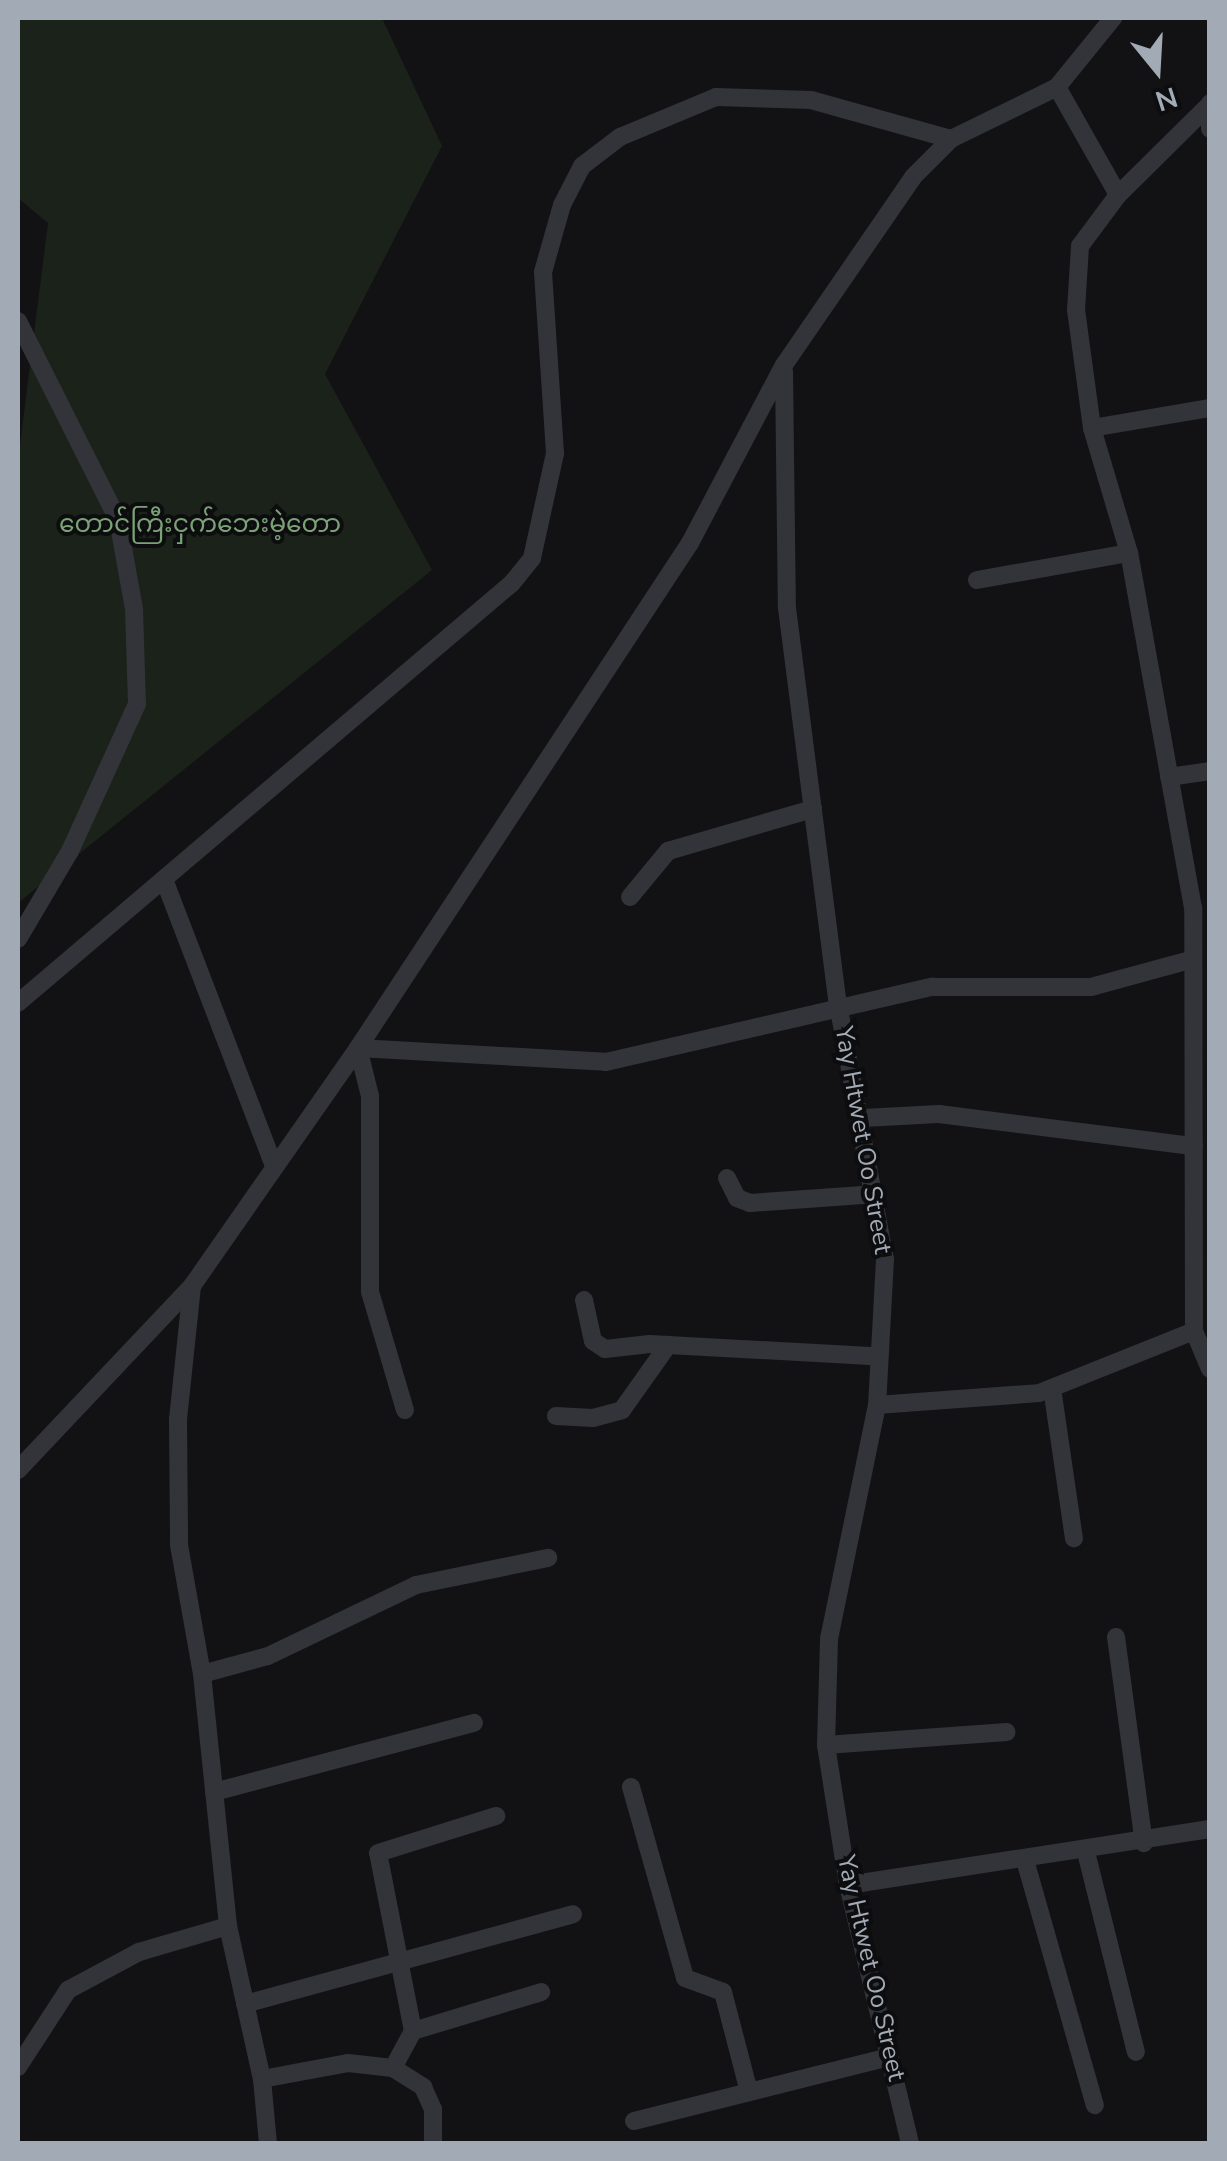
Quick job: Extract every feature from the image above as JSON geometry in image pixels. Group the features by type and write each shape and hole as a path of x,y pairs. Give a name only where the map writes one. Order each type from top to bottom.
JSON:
{"street":[{"path":"18,1470 192,1286 273,1164 358,1048 690,543 784,365 913,178 950,140 1057,87 1113,18"},
{"path":"1057,87 1118,195"},
{"path":"18,1003 165,882 512,583 532,558 555,453 543,272 562,205 582,166 620,136 716,98 812,100 950,140"},
{"path":"1208,105 1118,195 1080,246 1076,310 1092,428 1129,553 1193,908 1190,960 1194,1332 1210,1369"},
{"path":"1208,105 1210,130"},
{"path":"18,321 118,520 134,609 137,704 70,851 18,939"},
{"name":"Yay Htwet Oo Street","path":"784,365 787,608 838,1004 878,1194 885,1259 875,1356 877,1405 830,1639 826,1745 848,1885 910,2144"},
{"path":"1092,428 1210,408"},
{"path":"976,580 1129,553"},
{"path":"1170,777 1210,771"},
{"path":"630,897 668,851 814,808"},
{"path":"165,882 273,1164"},
{"path":"358,1048 606,1062 838,1004 932,987 1091,988 1190,960"},
{"path":"358,1048 370,1096 370,1292 405,1410"},
{"path":"863,1118 940,1114 1194,1146"},
{"path":"727,1178 737,1198 750,1203 878,1194"},
{"path":"192,1286 178,1420 179,1545 202,1674 228,1926 262,2079 268,2144"},
{"path":"584,1300 593,1341 605,1349 668,1345 875,1356"},
{"path":"877,1405 1052,1388 1194,1332"},
{"path":"556,1416 593,1418 622,1410 668,1345"},
{"path":"1052,1388 1074,1538"},
{"path":"202,1674 268,1656 416,1585 548,1558"},
{"path":"1116,1636 1144,1843"},
{"path":"214,1792 474,1723"},
{"path":"826,1745 1008,1732"},
{"path":"631,1787 685,1978 723,1992 749,2092"},
{"path":"393,2068 413,2031 395,1962 378,1853 496,1816"},
{"path":"848,1885 1086,1852 1210,1829"},
{"path":"1086,1852 1136,2052"},
{"path":"1026,1860 1094,2106"},
{"path":"245,2004 573,1914"},
{"path":"18,2067 68,1990 139,1952 228,1926"},
{"path":"413,2031 541,1992"},
{"path":"634,2121 889,2057"},
{"path":"262,2079 348,2063 393,2068 422,2087 433,2109 433,2144"}],"green space":[{"name":"တောင်ကြီးငှက်ဘေးမဲ့တော","path":"18,18 382,18 442,146 325,374 432,570 18,903 18,461 48,223 18,198"}]}
